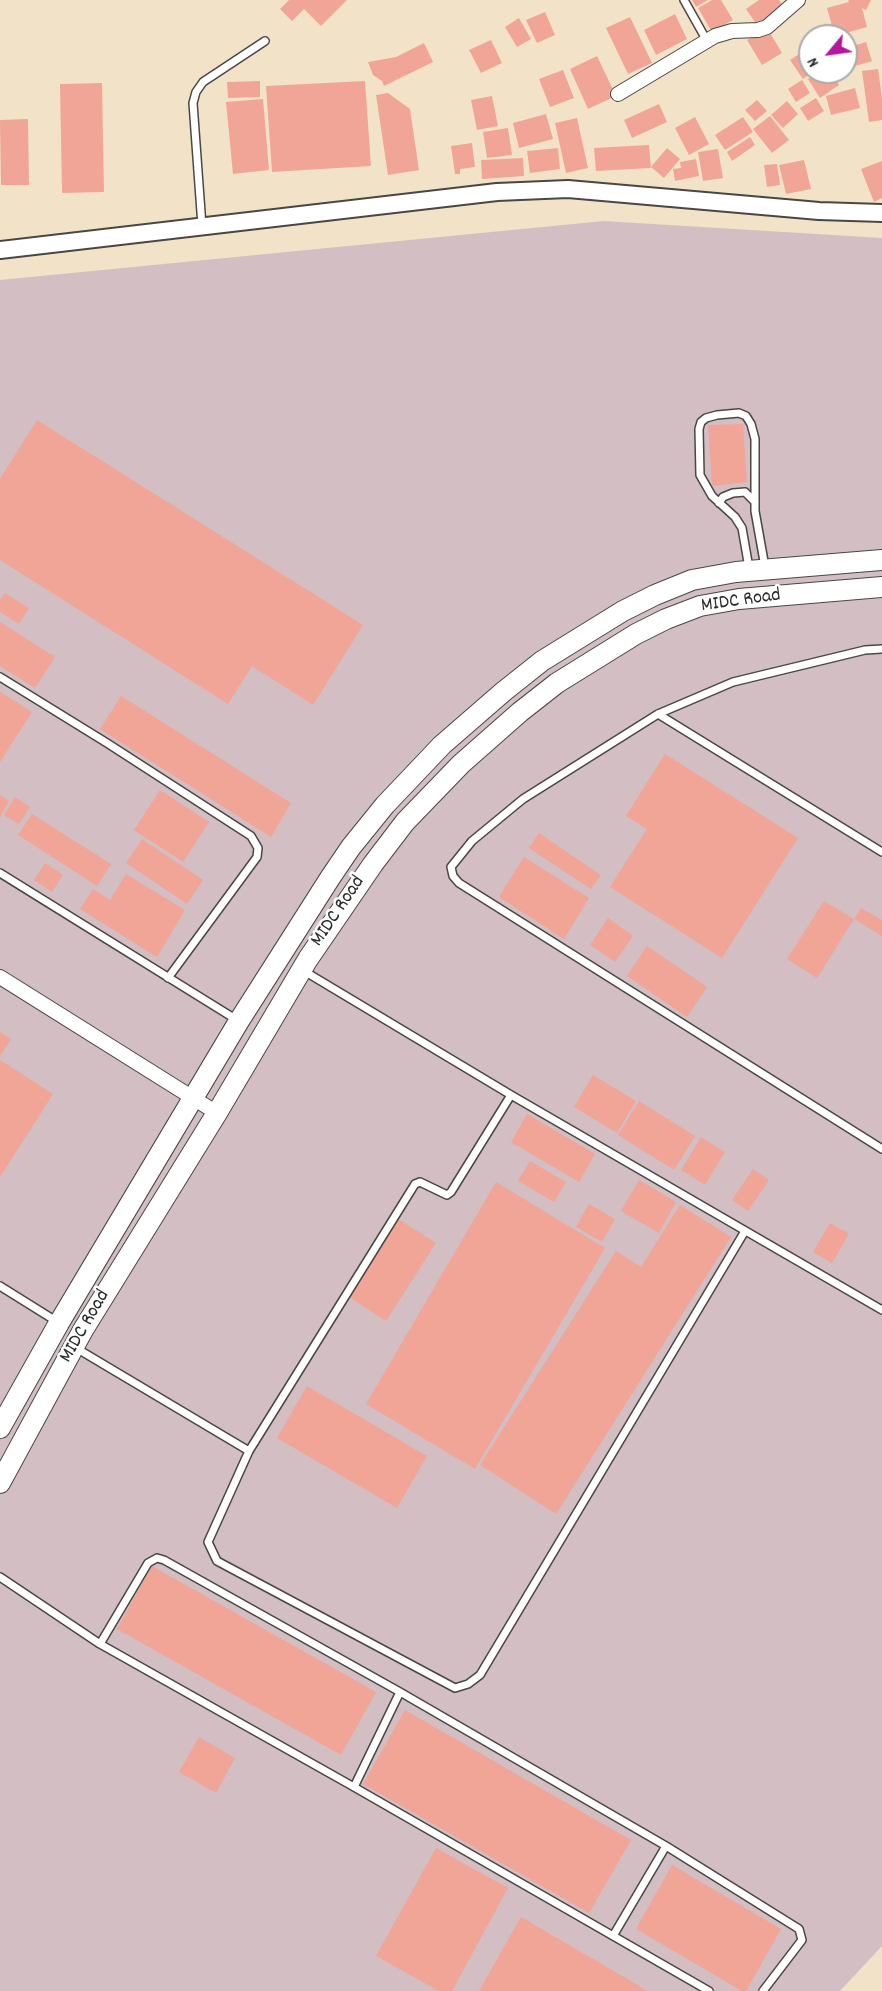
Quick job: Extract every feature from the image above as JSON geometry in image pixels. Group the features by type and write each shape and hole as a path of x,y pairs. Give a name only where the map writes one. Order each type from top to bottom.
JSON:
{"main road":[{"name":"MIDC Road","path":"0,1428 59,1323 239,1021 351,848 385,805 442,745 542,661 623,610 692,580 757,570 882,560"},
{"name":"MIDC Road","path":"0,1483 74,1347 302,969 373,864 405,822 461,764 557,683 636,634 700,606 739,599 882,587"}],"street":[{"path":"618,94 724,33 768,27 798,0"},
{"path":"0,249 497,192 568,189 819,211 882,213"},
{"path":"0,977 217,1113"}],"lane":[{"path":"684,0 707,41"},
{"path":"202,226 193,103 196,92 203,82 265,41"},
{"path":"739,413 746,416 751,424 755,439 757,570 742,528 735,517 705,486 700,475 699,429 706,418 739,413"},
{"path":"719,503 723,496 745,492 755,502"},
{"path":"882,650 865,650 733,682 658,714 523,799 472,842 451,867 453,876 459,883 882,1149"},
{"path":"0,677 251,836 258,848 257,857 168,978"},
{"path":"658,714 882,852"},
{"path":"0,873 239,1021"},
{"path":"302,969 511,1095 882,1310"},
{"path":"511,1095 451,1192 447,1195 420,1182 415,1184 249,1451 208,1542 217,1561 455,1688 468,1684 480,1675 745,1231"},
{"path":"0,1286 59,1323"},
{"path":"74,1347 249,1451"},
{"path":"100,1644 148,1563 157,1558 164,1560 400,1692 666,1846 799,1929 802,1940 763,1991"},
{"path":"0,1577 100,1644 709,1991"},
{"path":"354,1787 400,1692"},
{"path":"613,1936 666,1846"}],"shaded area":[{"path":"604,221 882,238 882,1946 840,1991 0,1991 0,280"}],"building":[{"path":"289,0 347,0 321,26 304,9 292,21 280,9"},
{"path":"692,0 708,0 696,7"},
{"path":"712,0 721,0 733,20 712,32 698,8"},
{"path":"759,0 779,0 786,10 759,28 746,9"},
{"path":"848,0 871,0 866,10 862,8 867,27 858,30 858,24 832,24 827,8 849,2"},
{"path":"545,12 555,35 537,43 526,20"},
{"path":"675,14 687,39 656,55 644,30"},
{"path":"630,17 652,63 628,74 606,28"},
{"path":"519,18 531,39 517,47 505,27"},
{"path":"767,28 782,53 762,65 747,40"},
{"path":"491,40 502,63 481,73 469,50"},
{"path":"866,42 872,61 858,65 858,44"},
{"path":"424,43 433,62 384,86 382,81 373,75 368,62 396,57"},
{"path":"798,55 798,72 790,60"},
{"path":"597,56 616,96 588,109 570,69"},
{"path":"878,69 882,120 869,122 862,71"},
{"path":"563,70 574,98 550,107 539,79"},
{"path":"260,81 260,97 228,98 227,82"},
{"path":"365,81 371,166 272,172 266,86"},
{"path":"102,83 104,192 62,193 60,84"},
{"path":"798,83 804,84 810,93 796,102 788,89"},
{"path":"811,84 838,84 839,85 820,98"},
{"path":"855,88 860,108 831,115 826,96"},
{"path":"388,93 410,109 419,170 388,175 376,95"},
{"path":"492,96 498,126 477,130 471,100"},
{"path":"816,98 824,111 808,121 800,108"},
{"path":"263,99 269,170 233,174 226,102"},
{"path":"757,100 767,111 755,121 745,110"},
{"path":"787,101 798,114 783,128 771,115"},
{"path":"659,104 667,122 632,138 624,120"},
{"path":"546,114 553,139 519,148 513,123"},
{"path":"770,116 789,140 772,153 753,129"},
{"path":"695,117 709,144 689,155 675,128"},
{"path":"743,117 753,132 725,150 715,135"},
{"path":"577,118 588,168 566,173 555,123"},
{"path":"28,119 29,185 1,185 0,120"},
{"path":"508,128 512,155 487,158 483,132"},
{"path":"750,137 755,145 732,161 727,152"},
{"path":"472,143 475,167 460,169 460,174 455,174 451,146"},
{"path":"649,145 651,168 596,171 594,148"},
{"path":"558,148 560,169 530,173 527,151"},
{"path":"667,148 680,159 664,178 651,167"},
{"path":"718,149 723,178 703,181 698,152"},
{"path":"523,158 524,176 482,179 481,160"},
{"path":"696,159 699,176 675,181 673,169 681,168 680,162"},
{"path":"804,160 811,189 786,194 779,165"},
{"path":"882,161 882,198 874,202 861,169"},
{"path":"777,164 780,185 767,187 764,165"},
{"path":"37,420 363,625 313,705 252,666 228,704 0,560 0,479"},
{"path":"743,424 747,482 712,486 708,425"},
{"path":"5,593 29,608 19,624 0,612 0,600"},
{"path":"0,622 55,657 35,688 0,666"},
{"path":"0,692 32,712 0,762"},
{"path":"121,696 291,803 271,837 100,729"},
{"path":"665,754 798,838 722,958 610,887 647,829 626,816"},
{"path":"160,790 209,822 183,862 134,830"},
{"path":"0,795 9,801 0,817"},
{"path":"15,797 30,807 19,824 4,815"},
{"path":"32,814 111,864 97,886 18,835"},
{"path":"539,833 601,875 591,889 529,848"},
{"path":"142,839 203,880 187,904 126,863"},
{"path":"524,857 589,898 564,939 499,897"},
{"path":"45,863 63,875 52,892 34,880"},
{"path":"126,874 185,910 157,957 80,909 93,889 110,900"},
{"path":"824,901 854,919 817,978 787,959"},
{"path":"861,908 882,920 882,936 854,919"},
{"path":"608,918 633,936 615,962 590,945"},
{"path":"647,946 707,987 687,1017 627,976"},
{"path":"0,1032 11,1039 0,1056"},
{"path":"0,1060 53,1094 0,1177"},
{"path":"593,1075 636,1101 617,1133 574,1107"},
{"path":"639,1101 695,1136 674,1170 618,1135"},
{"path":"527,1114 595,1154 579,1182 511,1142"},
{"path":"701,1137 725,1152 705,1185 681,1170"},
{"path":"530,1161 566,1182 554,1202 518,1181"},
{"path":"753,1169 769,1180 748,1211 732,1200"},
{"path":"639,1180 676,1202 659,1233 621,1211"},
{"path":"496,1182 605,1248 475,1469 366,1404"},
{"path":"589,1204 615,1219 602,1242 576,1227"},
{"path":"680,1205 731,1237 556,1514 480,1465 616,1251 641,1267"},
{"path":"398,1219 436,1243 386,1321 349,1297"},
{"path":"830,1223 849,1234 832,1263 813,1252"},
{"path":"307,1386 427,1456 397,1508 277,1438"},
{"path":"152,1566 376,1692 341,1755 117,1629"},
{"path":"405,1710 631,1840 589,1913 363,1784"},
{"path":"199,1737 235,1758 216,1793 179,1772"},
{"path":"436,1848 508,1888 452,1991 439,1991 376,1956"},
{"path":"672,1865 781,1929 746,1991 742,1991 636,1929"},
{"path":"521,1917 648,1991 479,1991"}]}
